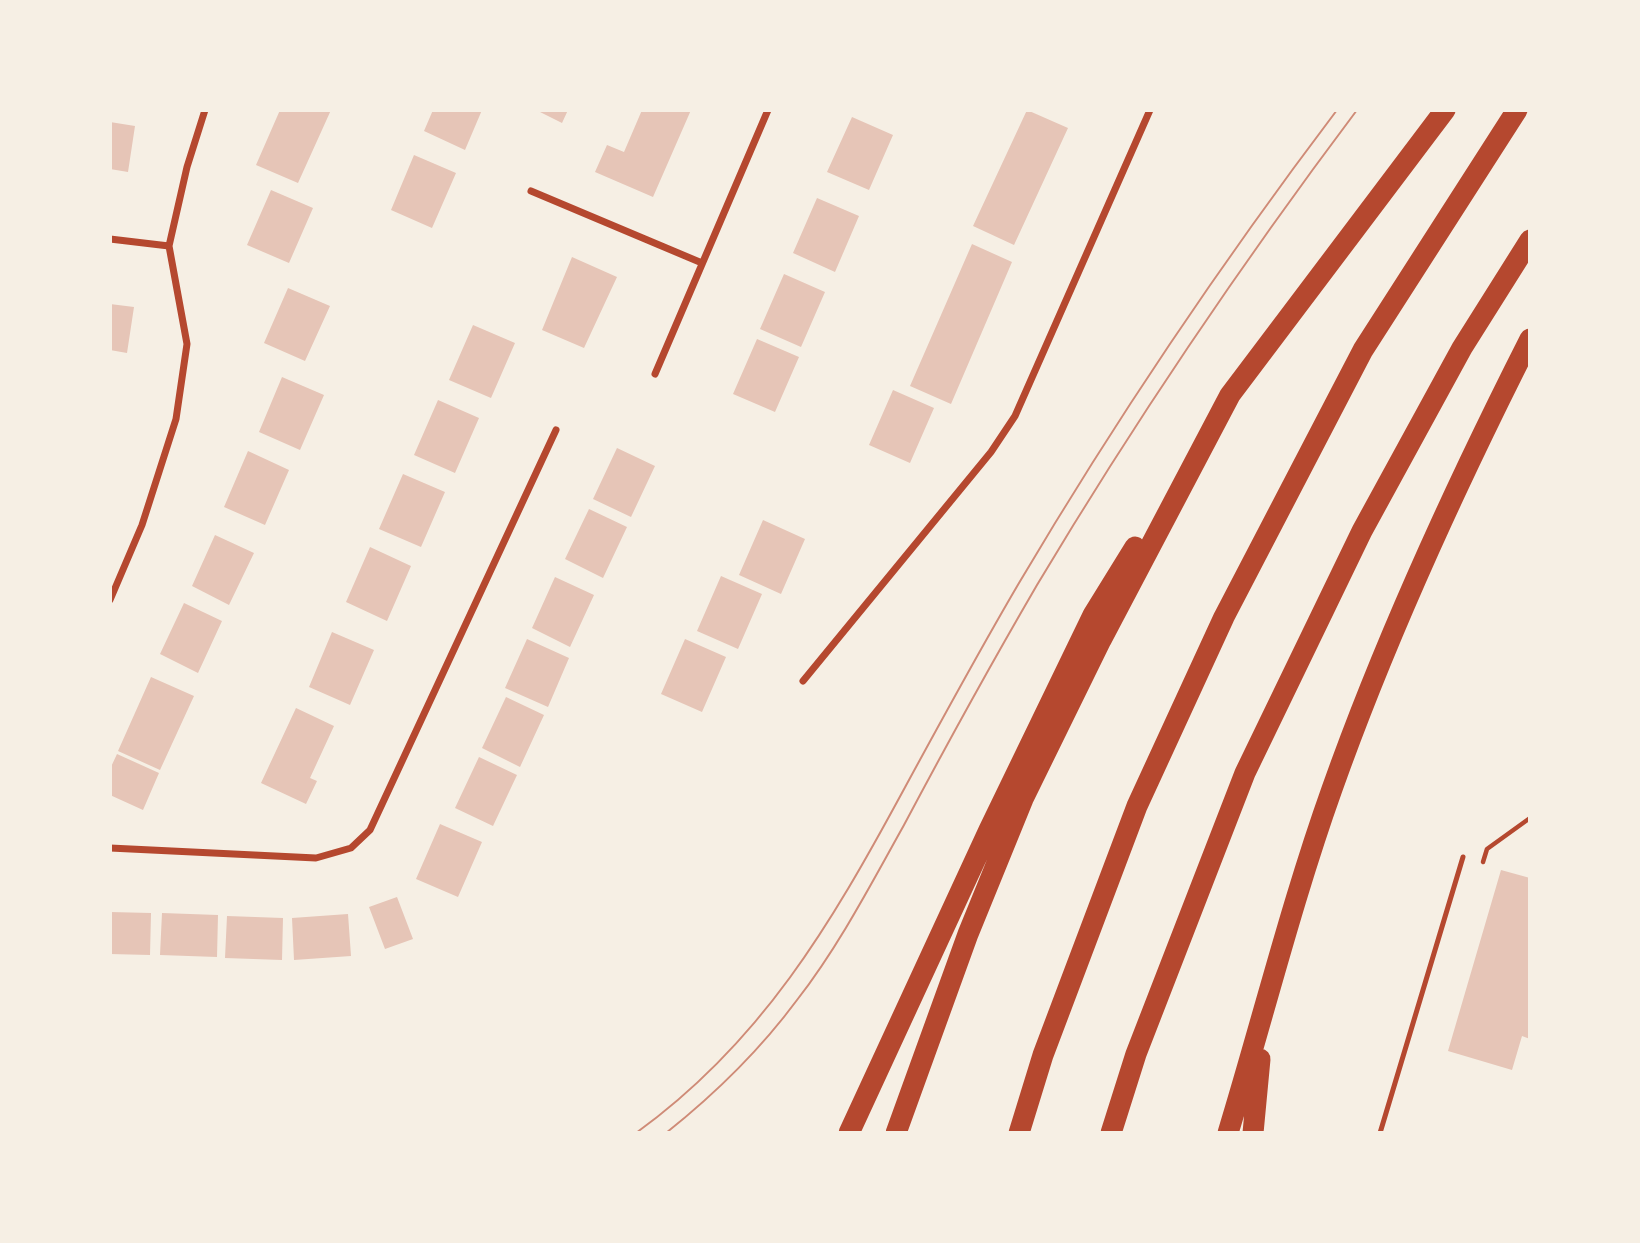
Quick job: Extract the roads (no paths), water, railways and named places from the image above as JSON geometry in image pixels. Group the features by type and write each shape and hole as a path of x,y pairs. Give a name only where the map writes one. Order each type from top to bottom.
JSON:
{"highway":[{"path":"849,1133 989,830 1093,615 1230,395 1445,110"},
{"path":"1019,1133 1043,1055 1137,806 1224,617 1363,351 1517,110"},
{"path":"1111,1133 1136,1054 1245,773 1362,530 1462,348 1530,240"},
{"path":"1228,1133 1295,901 1332,788 1413,583 1484,430 1530,339"},
{"path":"896,1133 968,934 1023,799 1101,640 1230,395"},
{"path":"1253,1133 1265,1012"}],"street":[{"path":"110,600 142,525 176,419 187,344 169,246 187,167 205,110"},
{"path":"655,374 768,110"},
{"path":"803,681 991,452 1015,416 1150,110"},
{"path":"531,191 702,263"},
{"path":"110,239 169,246"},
{"path":"110,848 316,858 351,848 370,830 556,430"}],"lane":[{"path":"1380,1133 1463,857"}],"tram line":[{"path":"636,1133 681,1098 721,1060 790,978 849,888 960,686 1093,461 1211,283 1337,110"},
{"path":"666,1133 702,1103 752,1054 783,1018 827,958 867,892 1003,644 1112,463 1272,226 1357,110"}]}
